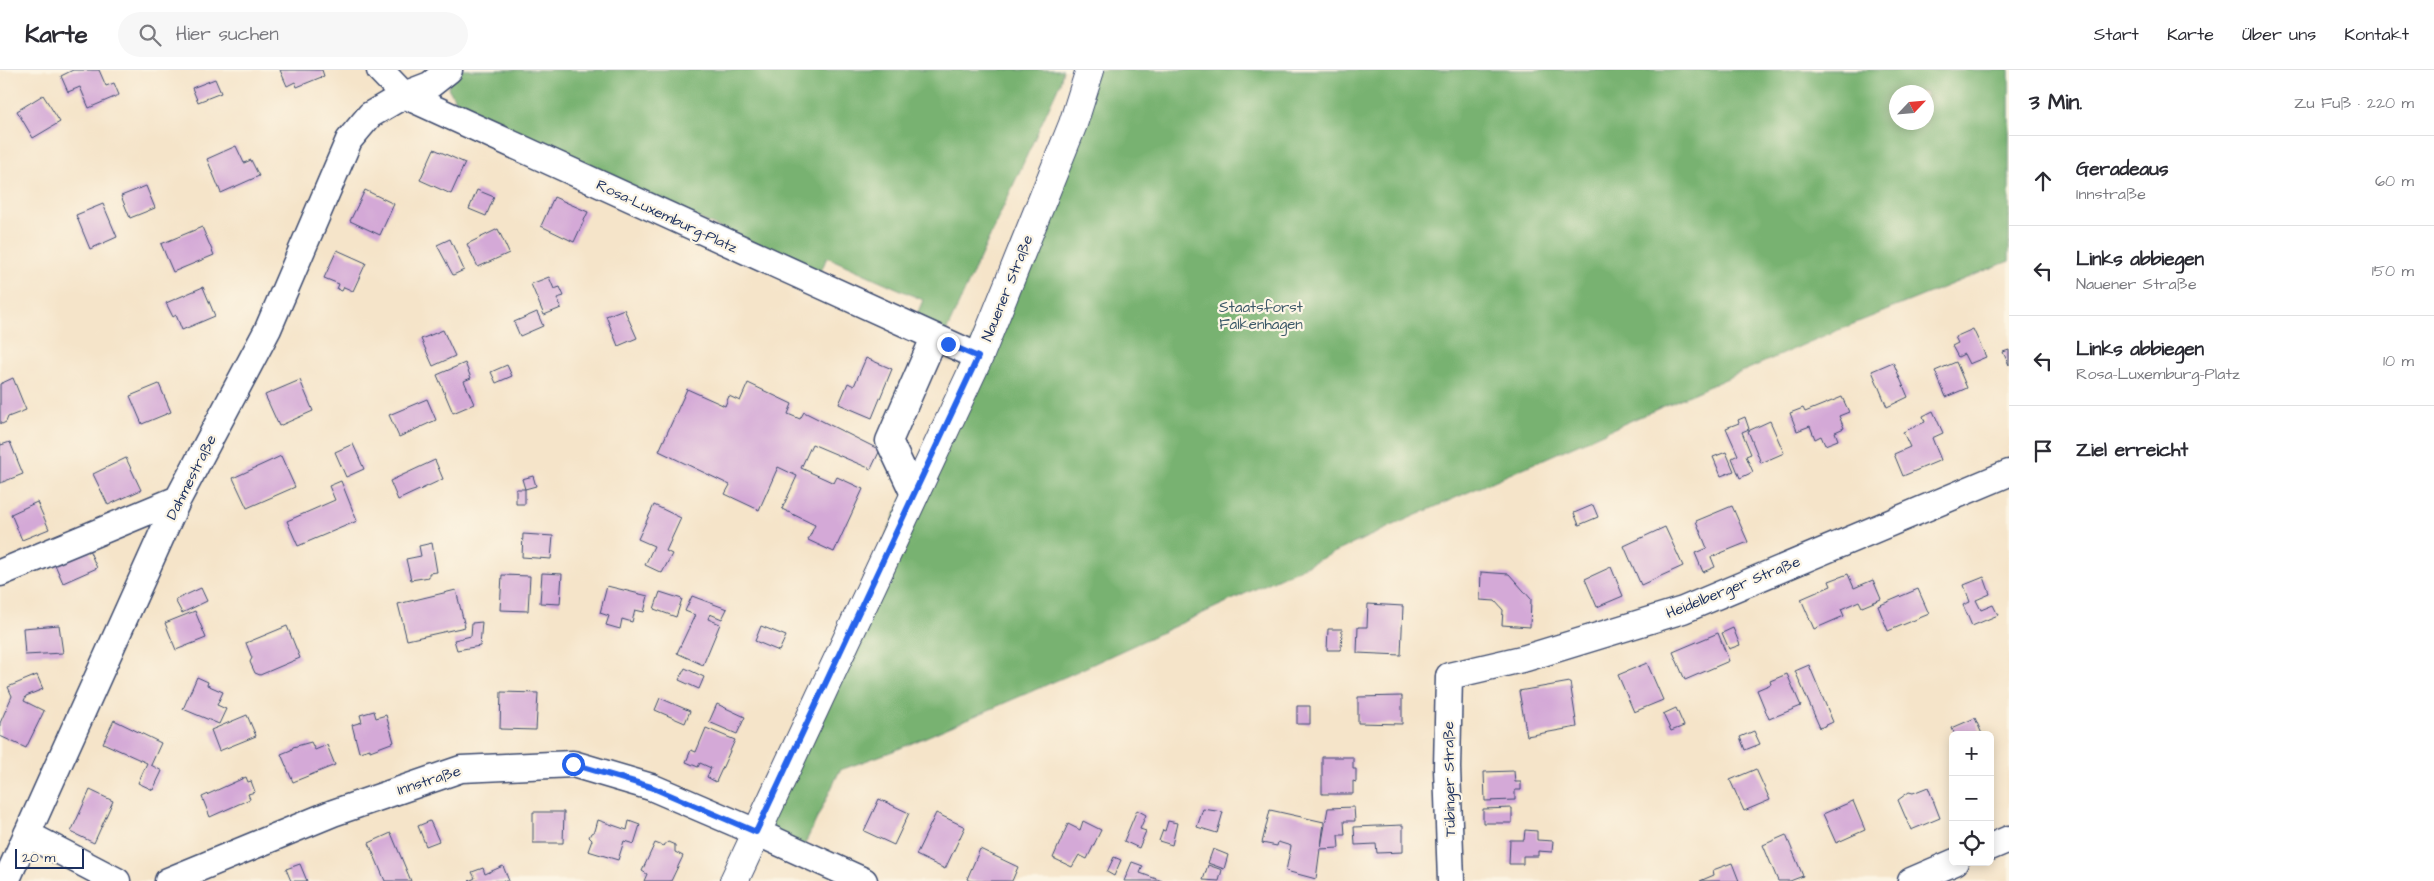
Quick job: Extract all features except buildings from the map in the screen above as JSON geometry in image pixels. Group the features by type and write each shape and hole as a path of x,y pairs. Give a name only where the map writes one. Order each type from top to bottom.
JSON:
{"main road":[{"name":"Nauener Straße","path":"734,881 978,357 1073,124 1090,70"}],"street":[{"path":"380,70 404,95 430,85 449,70"},
{"name":"Rosa-Luxemburg-Platz","path":"404,95 978,357"},
{"name":"Dahmestraße","path":"6,881 178,499 268,329 348,140 370,115 404,95"},
{"path":"914,494 889,441 934,338"},
{"name":"Heidelberger Straße","path":"1449,676 1526,658 1683,610 2009,473"},
{"path":"0,574 155,506 178,499"},
{"name":"Tübinger Straße","path":"1449,676 1447,768 1451,881"},
{"name":"Innstraße","path":"168,881 333,813 461,768 573,764 651,787 864,881"},
{"path":"27,834 117,881"},
{"path":"1994,845 2009,839"},
{"path":"1911,881 1949,865"}],"green space":[{"path":"455,70 1063,70 1060,83 946,332 915,319 923,300 827,257 820,274 461,109 448,88"},
{"name":"Staatsforst Falkenhagen","path":"1090,70 2009,70 2009,261 1821,337 1396,524 1067,676 896,750 840,770 801,852 756,832"}],"route":[{"path":"573,764 651,787 756,832 978,357 948,344"}]}
